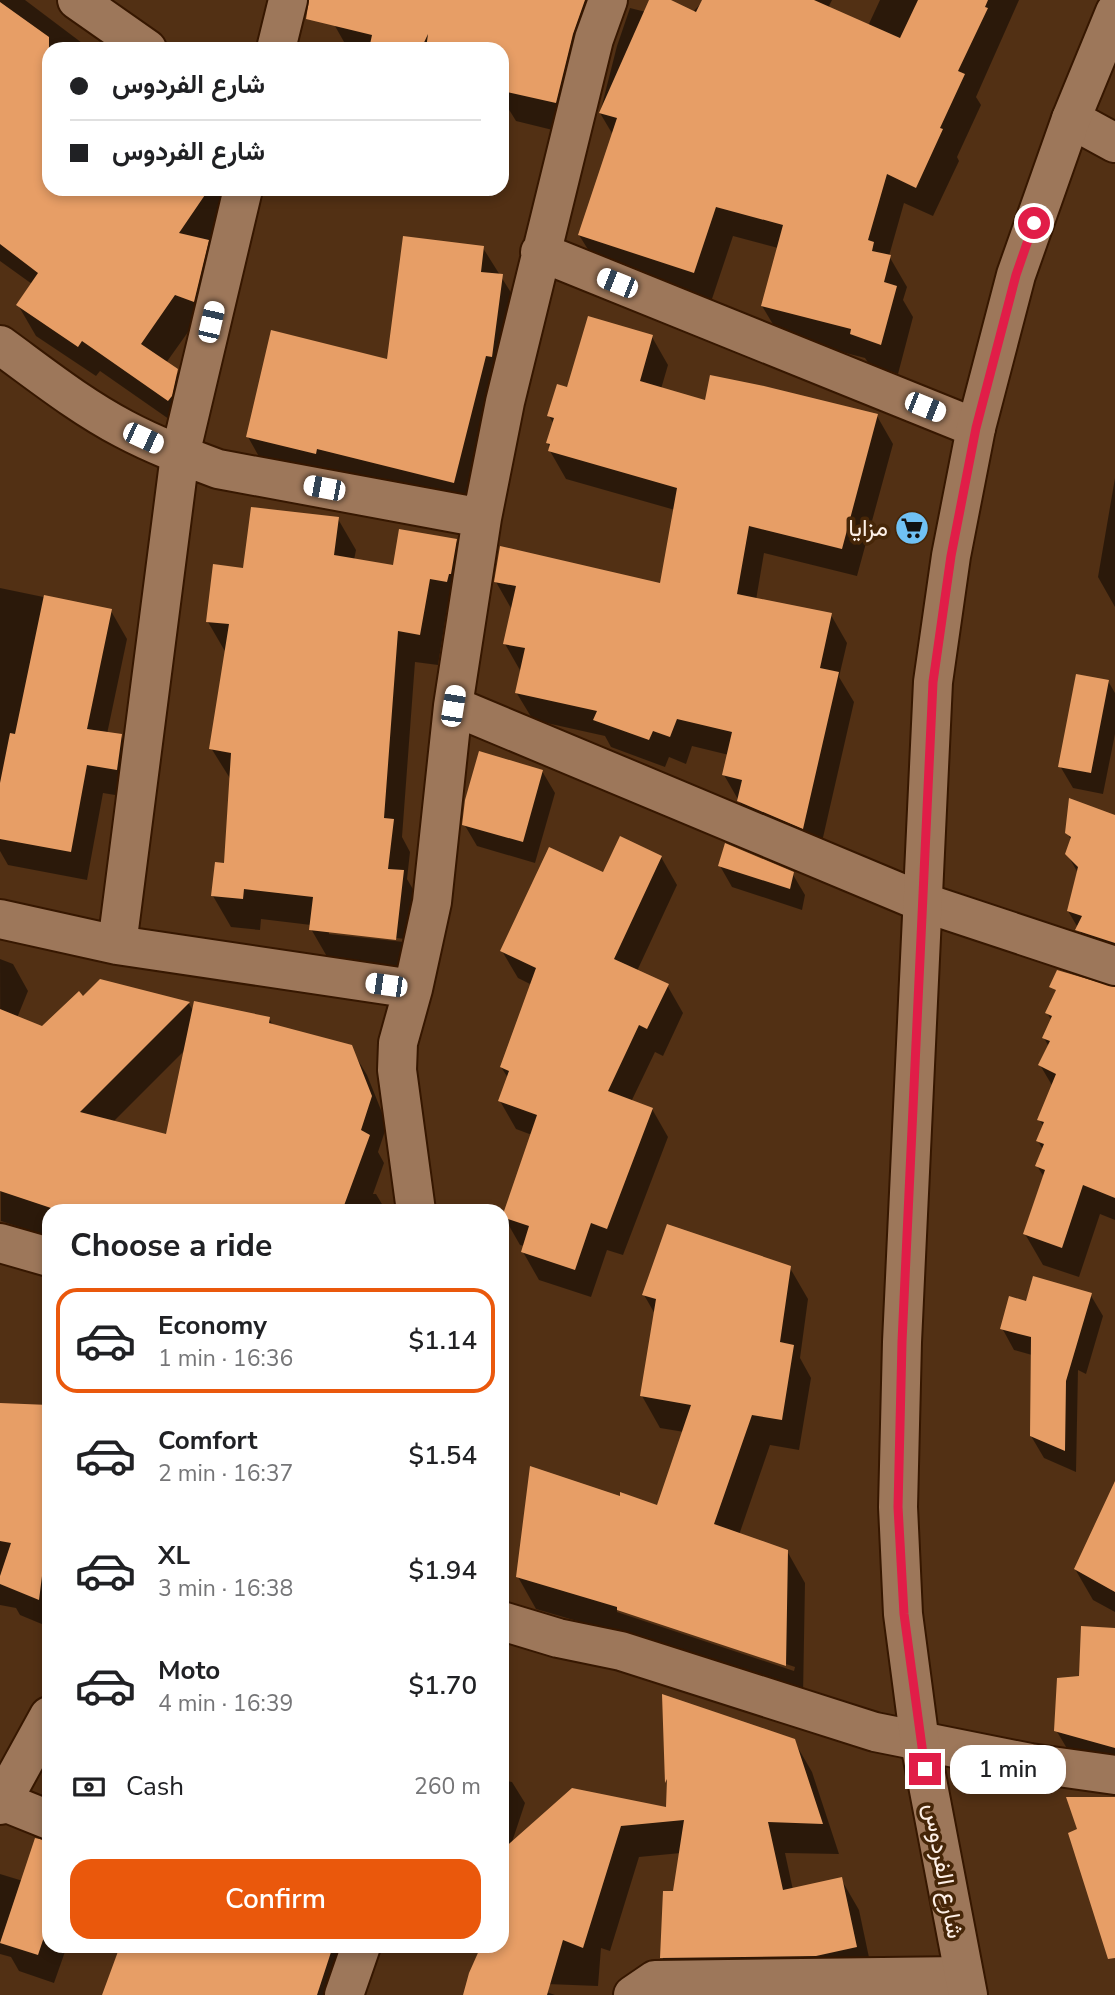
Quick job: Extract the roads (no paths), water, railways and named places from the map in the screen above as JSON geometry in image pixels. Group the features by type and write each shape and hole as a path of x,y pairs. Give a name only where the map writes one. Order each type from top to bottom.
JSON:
{"street":[{"path":"77,0 137,42"},
{"path":"278,42 288,0"},
{"path":"415,1204 397,1070 398,1043 432,902 453,706 482,518 505,402 540,252 594,39 608,0"},
{"name":"شارع الفردوس","path":"966,1986 920,1743 904,1614 898,1507 902,1328 933,682 951,556 976,428 1016,275 1070,119 1115,12"},
{"path":"1070,119 1115,143"},
{"path":"117,945 180,455 241,196"},
{"path":"540,252 976,428"},
{"path":"0,345 93,411 124,429 218,469 482,518"},
{"path":"453,706 922,902 1115,966"},
{"path":"0,919 117,945 413,989"},
{"path":"0,1243 42,1255"},
{"path":"509,1623 558,1638 621,1651 832,1719 920,1743 1115,1775"},
{"path":"42,1729 1,1803 42,1818"},
{"path":"344,1995 359,1953"},
{"path":"633,1995 655,1980 966,1986"}],"place":[{"name":"مزايا","path":"912,528"}]}
